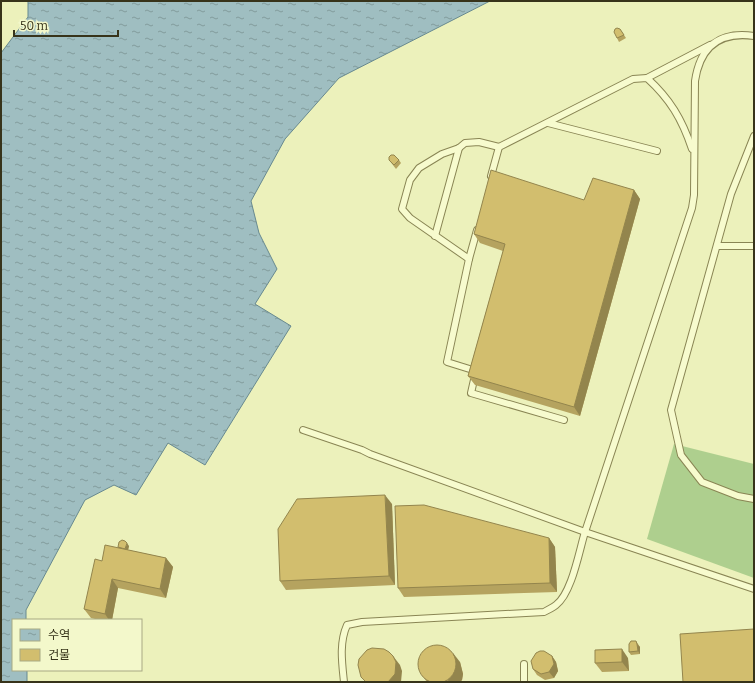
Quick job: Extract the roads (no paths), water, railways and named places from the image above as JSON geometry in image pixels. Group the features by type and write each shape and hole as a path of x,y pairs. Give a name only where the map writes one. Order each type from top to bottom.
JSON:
{"lane":[{"path":"469,259 410,218 402,209 410,180 419,168 442,154 458,148 465,143 479,142 499,147 634,79 647,78 715,42 743,34 754,36"},
{"path":"344,682 342,635 347,625 362,622 544,612 556,605 564,596 570,582 585,532 692,208 694,195 695,81 697,68 703,55 711,44 715,42"},
{"path":"647,78 662,92 674,108 686,129 694,154"},
{"path":"548,123 657,151"},
{"path":"754,136 731,194 671,410 681,455 702,482 738,496 754,499"},
{"path":"489,184 499,147"},
{"path":"435,236 458,148"},
{"path":"479,222 469,259 447,362 476,371 471,393 564,420"},
{"path":"717,246 754,246"},
{"path":"303,430 362,450 585,532 754,589"},
{"path":"524,664 524,682"}],"water":[{"path":"28,1 490,1 339,78 285,139 251,201 259,233 277,269 255,304 291,326 205,465 168,443 136,495 114,485 85,500 26,610 26,619 12,619 12,671 27,671 27,682 1,682 1,53 28,17"}]}
